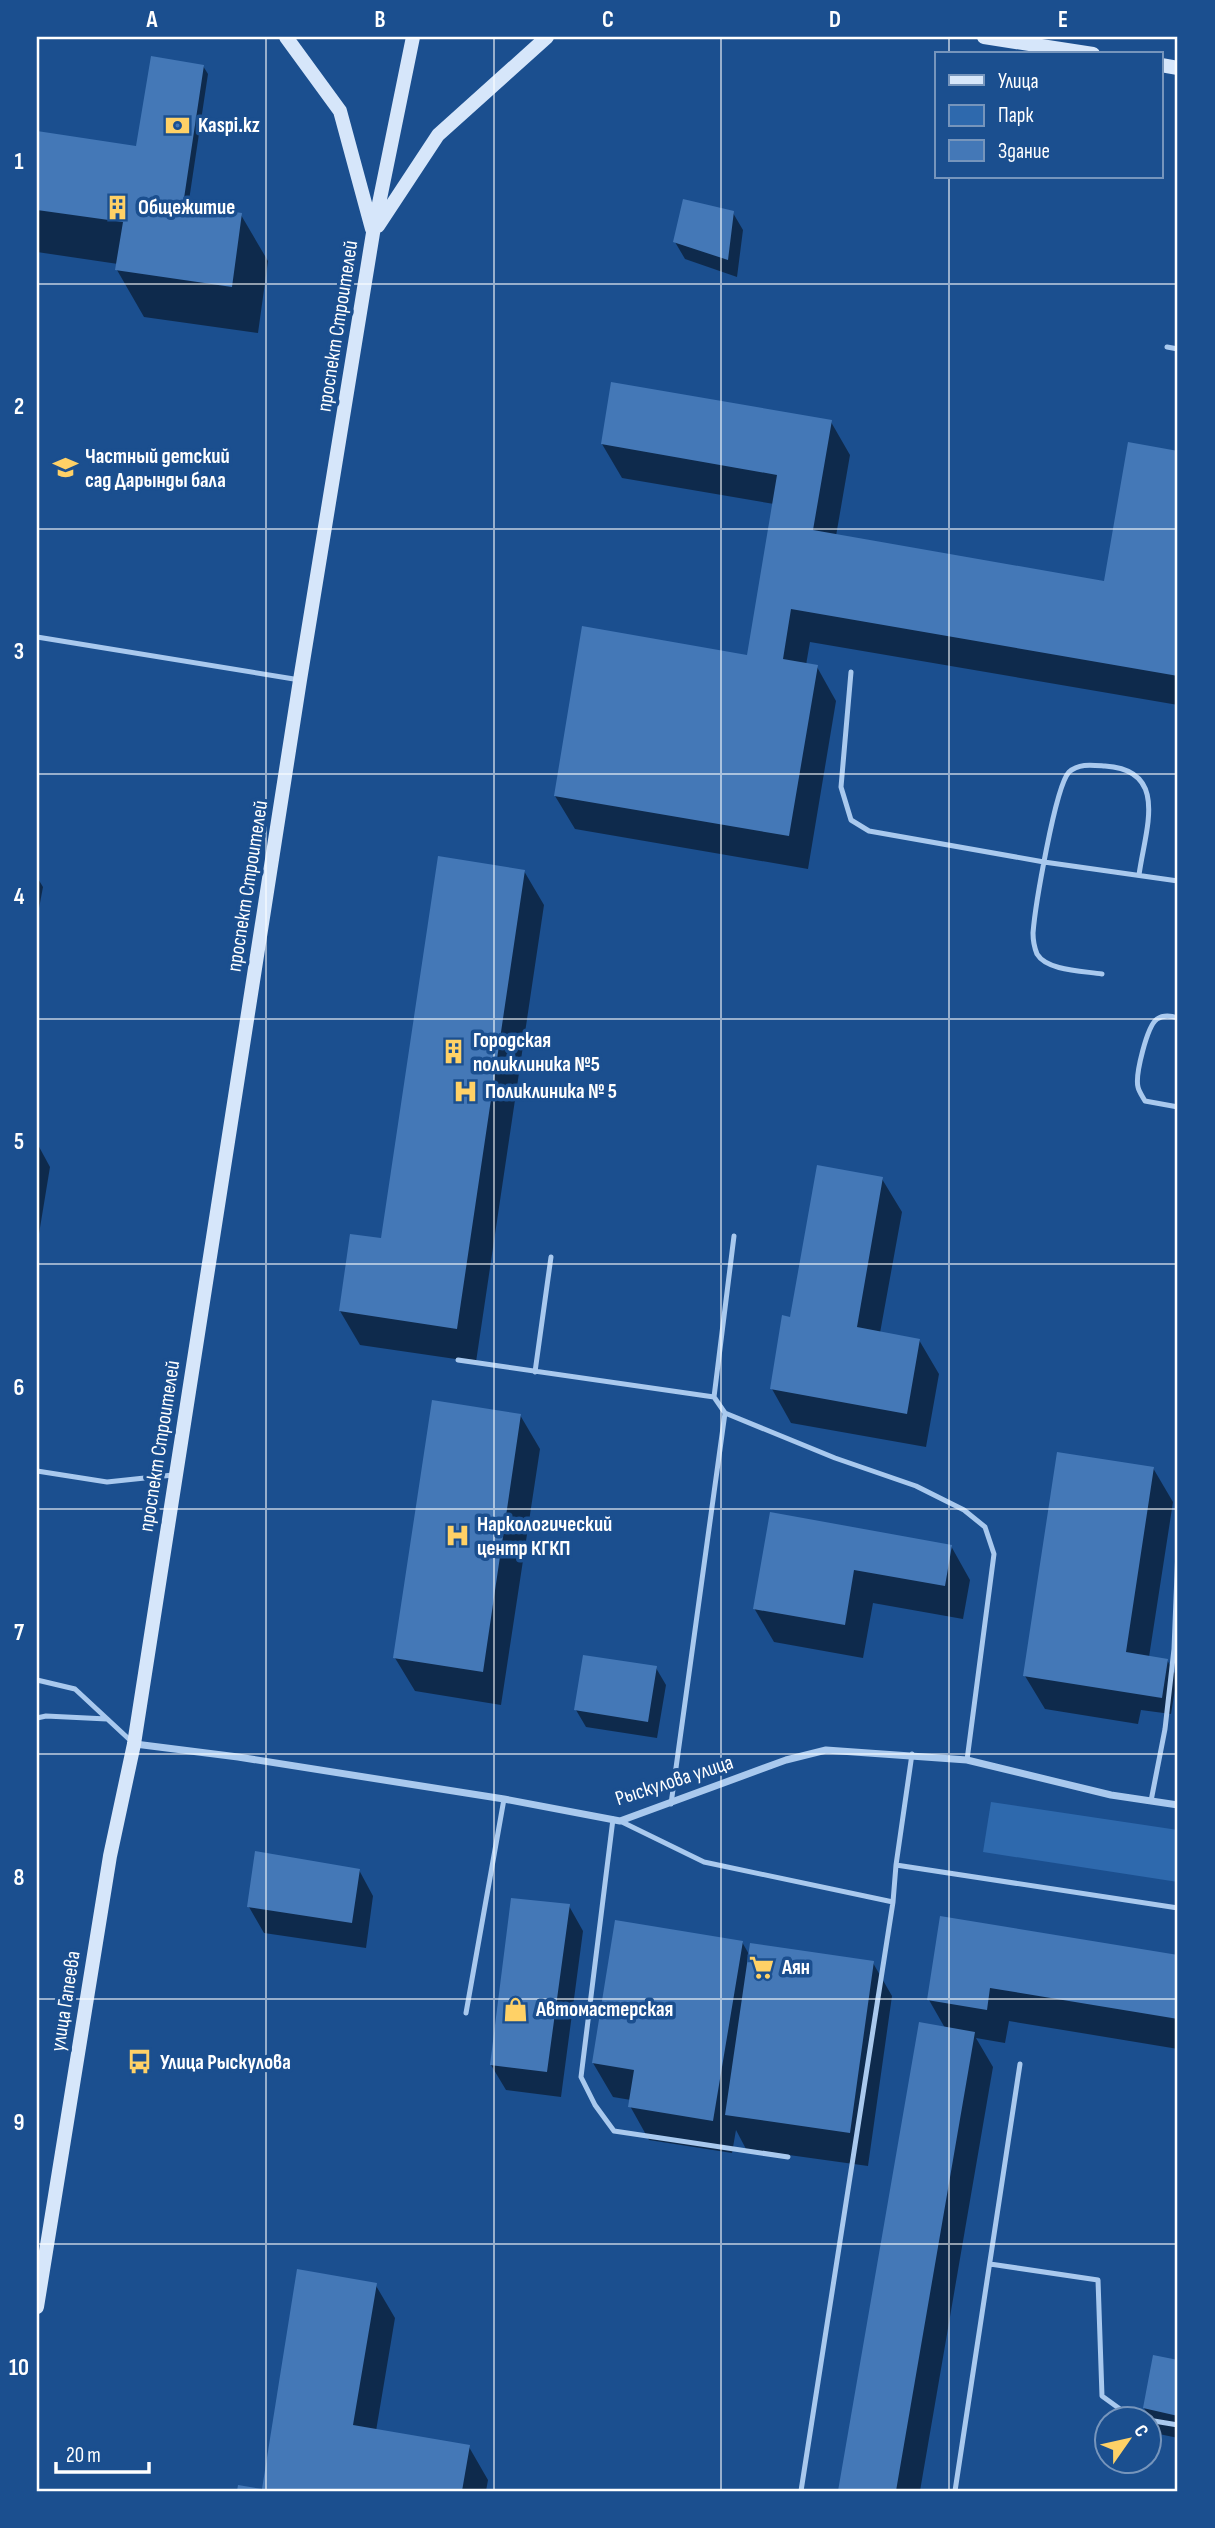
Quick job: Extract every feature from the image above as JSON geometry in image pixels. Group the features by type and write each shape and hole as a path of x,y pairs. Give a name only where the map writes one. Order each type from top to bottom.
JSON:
{"main road":[{"path":"286,37 340,111 373,233"},
{"name":"проспект Строителей","path":"134,1744 300,680 373,233 413,37"},
{"path":"373,233 438,135 547,37"},
{"path":"984,37 1080,52"},
{"name":"улица Гапеева","path":"37,2307 110,1856 134,1744"}],"street":[{"name":"Рыскулова улица","path":"134,1744 238,1757 504,1799 617,1820 671,1804 786,1760 826,1750 967,1760 1111,1795 1178,1805"}],"lane":[{"path":"1167,347 1178,349"},
{"path":"37,637 300,680"},
{"path":"851,672 841,787 851,820 869,831 1044,862 1178,881"},
{"path":"1102,974 1052,965 1038,956 1032,936 1044,862 1065,778 1072,769 1085,765 1120,767 1136,774 1147,787 1149,807 1139,875"},
{"path":"1178,1018 1158,1018 1149,1028 1137,1077 1138,1089 1145,1101 1178,1107"},
{"path":"734,1236 714,1397 725,1413 835,1458 916,1486 964,1510 985,1527 994,1553 967,1760"},
{"path":"535,1372 551,1257"},
{"path":"458,1360 714,1397"},
{"path":"671,1804 725,1413"},
{"path":"37,1471 107,1482 176,1475"},
{"path":"1151,1801 1165,1729 1173,1662 1178,1549"},
{"path":"37,1680 75,1689 134,1744"},
{"path":"37,1718 46,1716 107,1719"},
{"path":"802,2491 893,1902 912,1754"},
{"path":"466,2013 504,1799"},
{"path":"788,2158 614,2131 594,2105 581,2077 617,1820 704,1861 893,1902"},
{"path":"896,1865 1178,1908"},
{"path":"955,2491 1020,2064"},
{"path":"990,2264 1098,2280 1102,2396 1116,2406"}],"green space":[{"path":"991,1802 1178,1830 1178,1882 983,1852"}],"building":[{"name":"Общежитие","path":"151,56 204,65 183,205 242,213 232,287 115,270 123,222 37,210 37,131 136,146"},
{"path":"683,199 734,211 728,260 673,242"},
{"path":"611,382 832,420 813,530 1104,581 1128,442 1178,451 1178,676 791,609 783,659 818,665 789,836 554,796 582,626 747,655 777,475 601,444"},
{"name":"Городская поликлиника №5","path":"438,856 525,870 457,1329 339,1311 350,1234 381,1238"},
{"path":"817,1165 883,1177 857,1327 920,1339 907,1414 770,1389 782,1315 790,1317"},
{"name":"Наркологический центр КГКП","path":"432,1400 521,1414 483,1672 393,1658"},
{"path":"1057,1452 1154,1467 1126,1652 1168,1659 1162,1698 1023,1676"},
{"path":"770,1512 952,1545 945,1586 854,1570 845,1625 753,1609"},
{"path":"583,1655 657,1666 648,1722 574,1710"},
{"path":"255,1851 360,1869 352,1923 247,1907"},
{"path":"511,1898 570,1904 547,2072 490,2065"},
{"path":"940,1916 1178,1955 1178,2019 990,1988 987,2010 927,2000"},
{"path":"615,1920 743,1941 713,2121 628,2107 634,2070 592,2063"},
{"path":"750,1943 874,1961 850,2133 725,2115"},
{"path":"919,2022 975,2032 896,2491 838,2491"},
{"path":"297,2269 377,2283 353,2425 470,2445 462,2491 237,2491 238,2485 262,2489"},
{"path":"1153,2355 1178,2360 1178,2416 1162,2412 1162,2406 1143,2406"}],"place":[{"name":"Kaspi.kz","path":"178,125"},
{"name":"Общежитие","path":"118,207"},
{"name":"Частный детский сад Дарынды бала","path":"65,468"},
{"name":"Городская поликлиника №5","path":"453,1052"},
{"name":"Поликлиника № 5","path":"465,1091"},
{"name":"Наркологический центр КГКП","path":"457,1536"},
{"name":"Аян","path":"762,1967"},
{"name":"Автомастерская","path":"516,2009"},
{"name":"Улица Рыскулова","path":"140,2062"}]}
